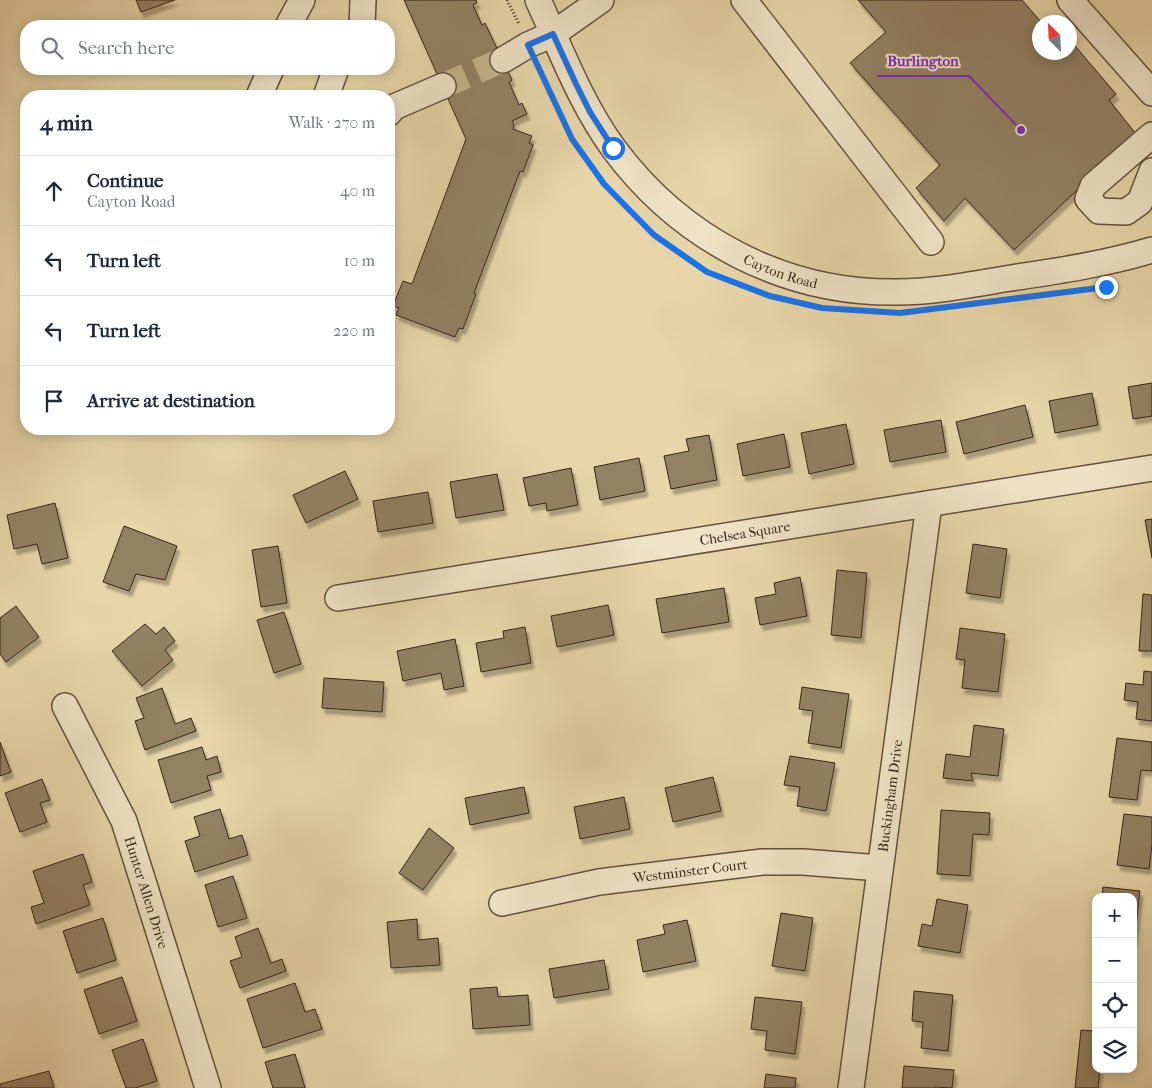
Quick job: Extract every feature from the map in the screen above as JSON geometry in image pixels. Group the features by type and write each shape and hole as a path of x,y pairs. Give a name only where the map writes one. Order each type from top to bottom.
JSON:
{"street":[{"path":"291,20 302,0"},
{"path":"362,20 363,0"},
{"name":"Cayton Road","path":"538,0 590,112 613,148 640,181 670,210 708,238 745,259 779,273 813,283 855,290 897,292 933,290 1082,268 1152,250"},
{"path":"502,60 528,45 553,34 601,0"},
{"path":"744,0 931,242"},
{"path":"1070,0 1152,93"},
{"path":"262,90 268,75"},
{"path":"328,90 334,75"},
{"path":"395,107 443,86"},
{"path":"1152,135 1093,186 1088,199 1098,211 1126,212 1140,202 1152,171"},
{"name":"Chelsea Square","path":"338,598 1152,468"},
{"name":"Buckingham Drive","path":"851,1088 929,504"},
{"name":"Hunter Allen Drive","path":"65,706 124,821 208,1088"},
{"name":"Westminster Court","path":"502,902 600,882 762,862 803,862 880,868"}],"path":[{"path":"507,0 572,139 604,184 654,235 707,272 761,292"}],"building":[{"path":"136,0 175,0 141,12"},
{"path":"404,0 476,0 477,3 473,5 482,25 485,23 512,80 509,82 519,105 522,103 527,114 512,121 513,129 532,136 529,143 533,145 523,172 520,171 474,293 476,294 463,329 459,328 455,337 396,315 399,308 395,307 395,301 403,281 412,284 466,139"},
{"path":"858,0 1022,0 1035,15 1032,15 1032,60 1077,60 1077,48 1116,94 1109,100 1136,134 1014,250 965,198 944,221 916,188 940,165 850,63 886,32"},
{"path":"1152,383 1152,416 1133,419 1128,387"},
{"path":"1092,393 1098,425 1055,433 1049,401"},
{"path":"1025,405 1033,437 964,454 956,422"},
{"path":"941,420 946,452 890,462 884,430"},
{"path":"846,424 854,464 809,474 801,433"},
{"path":"784,434 790,467 743,476 737,444"},
{"path":"709,435 717,480 671,489 664,456 689,451 686,439"},
{"path":"639,458 645,491 600,500 594,467"},
{"path":"571,468 578,505 547,511 546,503 529,506 523,478"},
{"path":"345,471 358,499 306,523 293,495"},
{"path":"497,474 504,510 456,518 450,482"},
{"path":"428,492 433,523 378,532 373,501"},
{"path":"55,503 68,558 42,564 37,544 14,549 7,515"},
{"path":"1152,519 1152,558 1145,520"},
{"path":"124,526 177,546 165,580 136,574 129,591 103,582"},
{"path":"973,544 1007,549 1000,598 966,593"},
{"path":"278,546 287,603 261,607 252,550"},
{"path":"837,570 867,573 861,638 831,635"},
{"path":"800,577 807,616 760,625 755,598 776,594 774,583"},
{"path":"724,588 729,622 662,633 656,599"},
{"path":"1143,594 1152,595 1152,651 1139,651"},
{"path":"608,605 614,635 557,647 551,616"},
{"path":"16,606 39,637 6,662 0,654 0,618"},
{"path":"284,612 301,664 274,673 257,620"},
{"path":"145,624 156,634 164,627 175,641 165,650 173,660 142,686 112,651"},
{"path":"525,627 531,663 481,672 476,643 504,638 503,631"},
{"path":"960,628 1005,634 998,692 962,688 965,660 956,659"},
{"path":"455,639 464,686 444,690 441,673 403,681 397,651"},
{"path":"1144,671 1152,672 1152,721 1136,719 1138,702 1124,700 1126,683 1143,685"},
{"path":"324,678 384,682 382,712 322,708"},
{"path":"802,687 849,694 841,748 808,743 813,711 799,709"},
{"path":"162,688 175,724 191,718 196,731 145,750 135,721 144,718 136,698"},
{"path":"974,725 1004,729 998,776 971,773 973,781 943,778 946,754 970,757"},
{"path":"1117,738 1152,742 1152,771 1141,770 1137,800 1109,797"},
{"path":"0,742 11,772 0,776"},
{"path":"202,747 206,760 217,756 221,772 207,776 211,790 171,803 158,760"},
{"path":"790,756 835,763 826,811 797,806 800,787 784,785"},
{"path":"713,777 721,811 673,822 665,788"},
{"path":"42,779 50,800 40,803 47,822 20,832 5,793"},
{"path":"524,787 529,813 470,825 465,798"},
{"path":"624,797 630,829 580,839 574,807"},
{"path":"220,809 229,839 242,835 248,855 195,872 185,841 200,836 194,817"},
{"path":"941,810 990,813 989,835 973,834 970,876 937,874"},
{"path":"1124,814 1152,817 1152,845 1149,869 1117,865"},
{"path":"429,828 454,848 423,890 399,873"},
{"path":"83,854 92,882 83,885 90,905 36,924 31,907 44,903 33,871"},
{"path":"233,876 247,918 218,927 205,885"},
{"path":"1103,887 1140,891 1137,916 1137,893 1102,893"},
{"path":"937,899 968,905 960,953 918,946 922,924 932,926"},
{"path":"781,913 813,918 805,971 772,966"},
{"path":"103,918 116,960 77,973 63,931"},
{"path":"417,919 418,940 438,938 440,965 391,968 387,922"},
{"path":"687,920 696,961 643,972 637,940 665,934 663,925"},
{"path":"258,928 271,963 282,959 286,971 240,988 230,961 242,957 235,937"},
{"path":"604,960 609,989 554,998 549,969"},
{"path":"122,977 137,1021 99,1034 84,990"},
{"path":"295,983 305,1012 315,1009 322,1029 263,1048 247,999"},
{"path":"497,987 498,997 528,995 530,1025 473,1029 470,989"},
{"path":"914,991 953,995 948,1051 921,1048 923,1022 912,1021"},
{"path":"755,997 802,1002 795,1054 765,1050 767,1031 751,1029"},
{"path":"1081,1030 1092,1031 1092,1073 1100,1073 1098,1088 1075,1088"},
{"path":"143,1039 157,1081 135,1088 126,1088 112,1050"},
{"path":"295,1054 305,1088 273,1088 265,1062"},
{"path":"904,1066 954,1070 952,1088 902,1088"},
{"path":"49,1071 54,1088 0,1088 0,1084"},
{"path":"766,1074 796,1078 795,1088 764,1088"}],"tunnel":[{"path":"443,86 503,60"}],"place":[{"name":"Burlington","path":"1021,130"}],"route":[{"path":"613,148 590,112 553,34 528,45 572,139 604,184 654,235 707,272 770,296 822,308 900,313 1106,287"}]}
